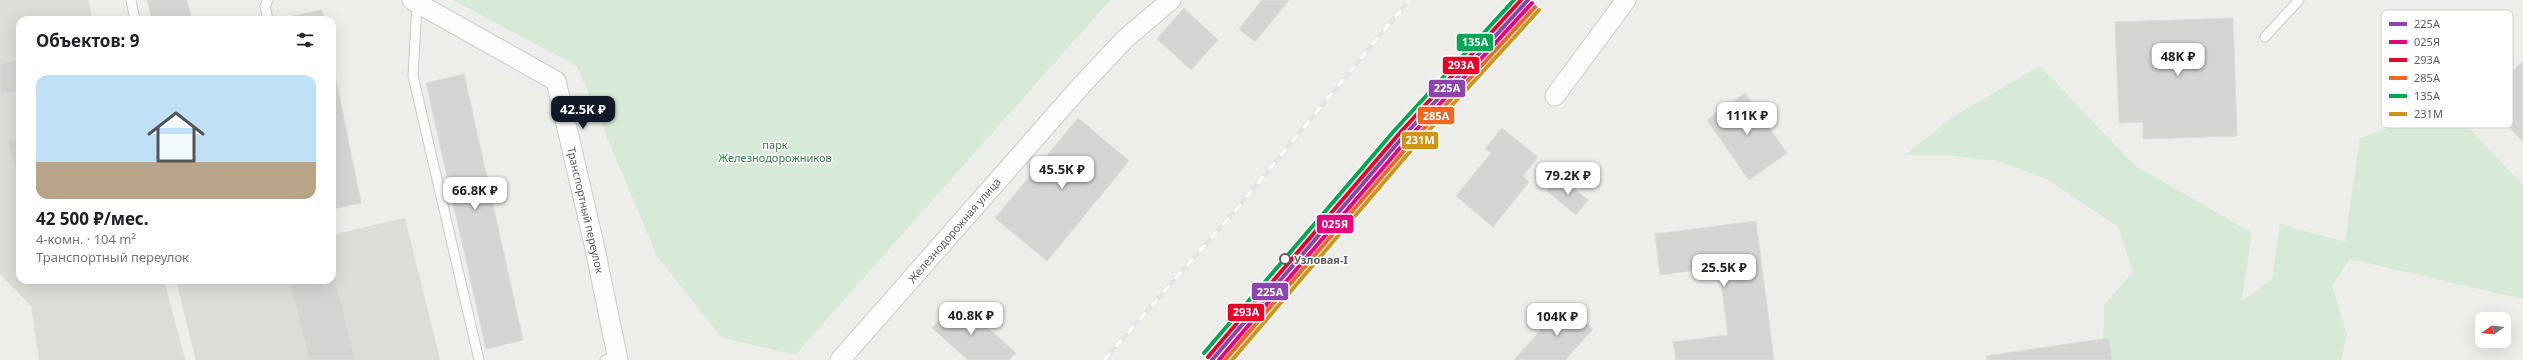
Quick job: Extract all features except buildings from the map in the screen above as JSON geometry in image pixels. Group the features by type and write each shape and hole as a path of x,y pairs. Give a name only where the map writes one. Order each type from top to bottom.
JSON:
{"street":[{"name":"Железнодорожная улица","path":"840,360 1080,87 1125,39 1171,0"},
{"path":"1555,96 1626,0"},
{"name":"Транспортный переулок","path":"414,1 556,81 594,244 613,359"}],"lane":[{"path":"131,0 134,16"},
{"path":"267,16 265,6 268,0"},
{"path":"2265,37 2299,0"},
{"path":"414,1 413,76 479,360"}],"shaded area":[{"path":"0,0 88,0 92,16 16,16 16,284 165,284 185,360 39,360 31,306 0,274"},
{"path":"405,218 440,360 196,360 177,284 336,284 336,234"}],"green space":[{"name":"парк Железнодорожников","path":"453,0 1110,0 795,355 721,337 657,256 577,66"},
{"path":"2040,66 2134,165 2252,233 2241,302 2272,279 2280,224 2345,242 2360,138 2389,128 2469,128 2523,185 2523,299 2350,259 2332,285 2347,335 2341,360 2103,360 2104,305 2133,272 2118,227 2047,179 1998,161 1949,155 1905,155 1954,116"}],"railway":[{"path":"1104,360 1234,212 1409,0"}],"transit line":[{"name":"135А","path":"1204,353 1394,131 1514,0"},
{"name":"293А","path":"1208,357 1398,135 1521,0"},
{"name":"225А","path":"1212,360 1402,138 1528,0"},
{"name":"025Я","path":"1219,360 1406,141 1532,3"},
{"name":"285А","path":"1225,360 1409,145 1535,7"},
{"name":"231М","path":"1232,360 1413,148 1539,10"}],"place":[{"name":"Узловая-I","path":"1285,259"}]}
